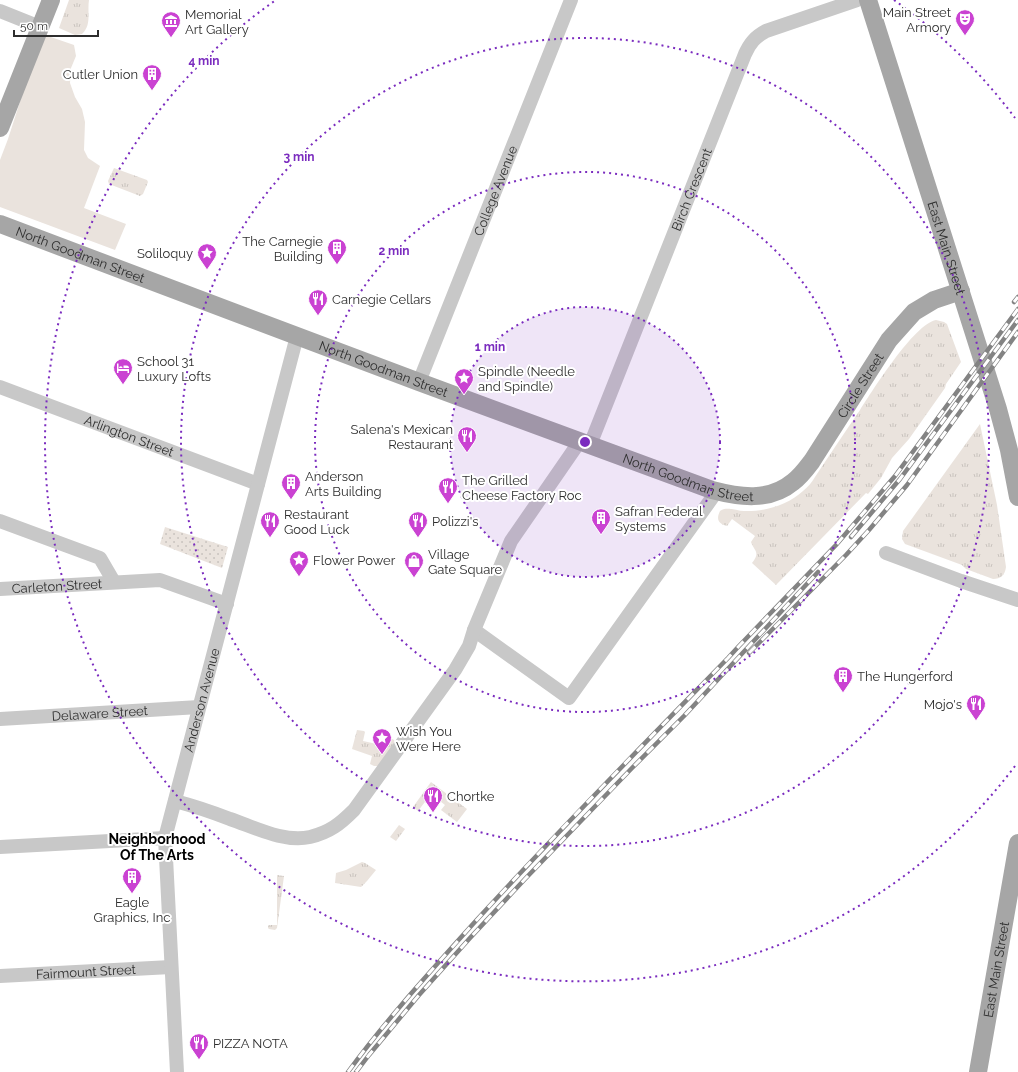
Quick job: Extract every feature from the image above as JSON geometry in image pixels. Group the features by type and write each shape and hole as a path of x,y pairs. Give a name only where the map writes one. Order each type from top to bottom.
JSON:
{"main road":[{"path":"0,128 51,0"},
{"name":"East Main Street","path":"868,0 998,409 1009,450 1018,497"},
{"name":"North Goodman Street","path":"0,224 419,382 717,491 750,497 771,494"},
{"name":"Circle Street","path":"771,494 792,483 803,473 889,340 914,312 934,300 961,291"},
{"name":"East Main Street","path":"978,1072 1018,843"}],"street":[{"name":"College Avenue","path":"419,382 571,0"},
{"name":"Birch Crescent","path":"175,801 196,806 277,836 293,838 308,837 325,832 340,824 354,810 455,670 469,646 474,630 511,541 585,443 749,45 754,39 766,31 857,0"},
{"path":"0,11 40,27"},
{"name":"Anderson Avenue","path":"177,1072 165,838 297,336"},
{"name":"Arlington Street","path":"0,387 258,484"},
{"path":"474,630 568,698 717,491"},
{"path":"0,521 100,558 114,582"},
{"path":"886,553 961,581 1018,600"},
{"name":"Carleton Street","path":"0,589 160,580 227,604"},
{"name":"Delaware Street","path":"0,719 200,707"},
{"path":"0,848 165,838"},
{"name":"Fairmount Street","path":"0,976 171,966"}],"green space":[{"path":"69,0 89,0 87,27 82,34 75,35 59,28"},
{"path":"45,35 74,45 76,56 71,68 70,83 75,97 82,109 85,122 84,150 88,158 100,166 84,208 126,224 115,250 0,207 0,160 26,83"},
{"path":"114,168 147,180 148,182 143,194 140,196 109,184 108,181"},
{"path":"936,320 947,324 961,362 946,384 945,388 909,439 892,458 881,478 868,494 866,493 776,585 752,563 755,559 756,552 751,542 755,536 732,519 727,526 722,524 718,519 720,511 725,509 752,511 768,509 783,504 797,496 805,489 813,481 874,388 895,359 917,333 927,324"},
{"path":"980,424 997,505 1006,567 1002,576 996,579 966,569 962,565 905,544 902,539 903,531"},
{"path":"165,527 228,547 222,568 160,544"},
{"path":"357,730 365,732 363,741 386,746 389,738 394,740 395,742 379,766 370,764 372,756 352,749"},
{"path":"431,782 467,809 457,822 441,810 445,805 431,794 418,811 413,807"},
{"path":"399,825 405,829 396,841 390,837"},
{"path":"362,862 376,870 361,887 335,883 336,873"},
{"path":"277,875 284,876 277,928 275,930 269,929 268,926 277,925"}],"railway":[{"path":"1014,302 1018,297"},
{"path":"348,1072 409,996 504,890 836,545 895,476 1018,309"},
{"path":"851,537 900,479 1018,320"},
{"path":"749,653 846,555 907,485 1018,332"},
{"path":"356,1072 419,995 470,938 525,879 684,716 818,572"}],"place":[{"name":"Main Street Armory","path":"965,36"},
{"name":"Memorial Art Gallery","path":"171,38"},
{"name":"Cutler Union","path":"152,91"},
{"name":"The Carnegie Building","path":"337,265"},
{"name":"Soliloquy","path":"207,270"},
{"name":"Carnegie Cellars","path":"318,316"},
{"name":"School 31 Luxury Lofts","path":"123,385"},
{"name":"Spindle (Needle and Spindle)","path":"464,395"},
{"name":"Salena's Mexican Restaurant","path":"467,453"},
{"name":"Anderson Arts Building","path":"291,500"},
{"name":"The Grilled Cheese Factory Roc","path":"448,504"},
{"name":"Safran Federal Systems","path":"601,535"},
{"name":"Restaurant Good Luck","path":"270,538"},
{"name":"Polizzi's","path":"418,538"},
{"name":"Flower Power","path":"299,577"},
{"name":"Village Gate Square","path":"414,578"},
{"name":"The Hungerford","path":"843,693"},
{"name":"Mojo's","path":"976,721"},
{"name":"Wish You Were Here","path":"382,755"},
{"name":"Chortke","path":"433,813"},
{"name":"Eagle Graphics, Inc","path":"132,894"},
{"name":"PIZZA NOTA","path":"199,1060"}],"district":[{"name":"Neighborhood Of The Arts","path":"157,848"}]}
